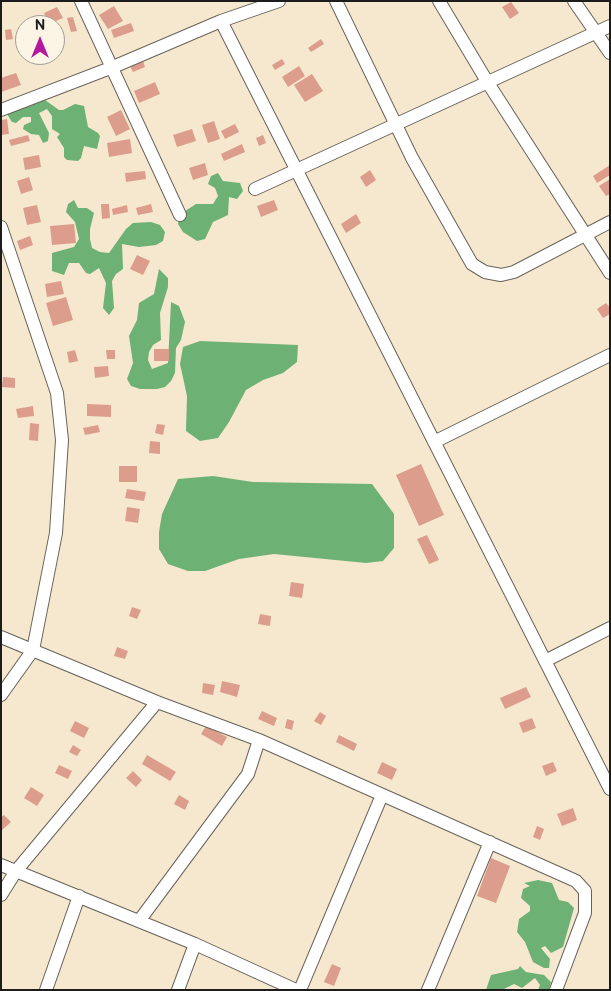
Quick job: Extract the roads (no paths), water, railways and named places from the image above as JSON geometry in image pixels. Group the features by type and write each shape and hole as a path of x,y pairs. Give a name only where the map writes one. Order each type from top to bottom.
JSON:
{"street":[{"path":"81,1 180,215"},
{"path":"1,110 113,67 221,21 279,1"},
{"path":"336,1 396,124 452,231 472,264 485,272 501,275 514,272 610,222"},
{"path":"439,1 488,83 610,273"},
{"path":"574,1 595,34 610,53"},
{"path":"221,21 610,789"},
{"path":"255,188 610,26"},
{"path":"1,227 56,393 62,440 56,533 33,650 1,695"},
{"path":"434,442 610,355"},
{"path":"545,661 610,628"},
{"path":"1,637 157,702 259,740 382,796 561,872 576,881 585,891 585,913 556,990"},
{"path":"1,895 16,871 157,702"},
{"path":"139,920 248,774 259,740"},
{"path":"1,865 139,920 298,990 382,796"},
{"path":"428,990 490,842"},
{"path":"46,990 79,896"},
{"path":"178,990 195,944"}]}
